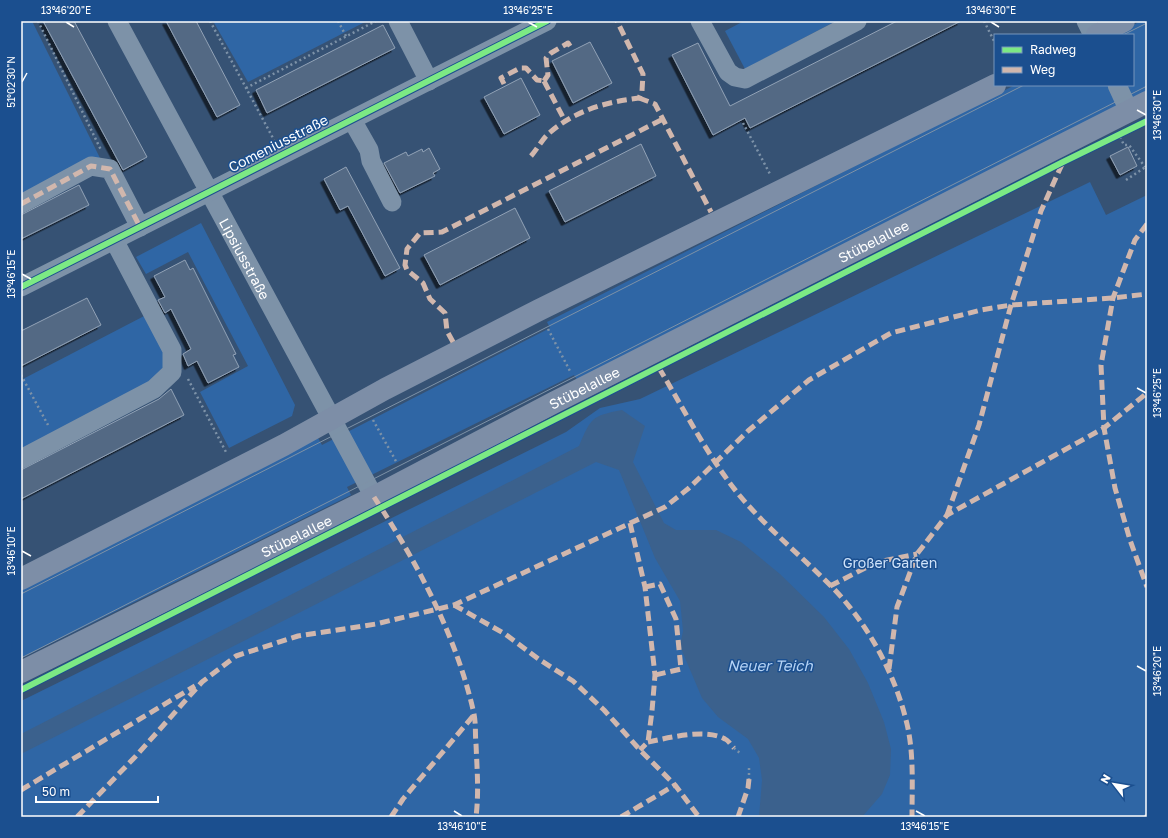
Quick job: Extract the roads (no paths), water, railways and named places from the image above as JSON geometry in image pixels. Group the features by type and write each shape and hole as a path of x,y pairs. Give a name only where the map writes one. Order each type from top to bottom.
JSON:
{"main road":[{"path":"1099,34 1124,21"},
{"path":"21,579 284,445 331,418 539,310 994,85"},
{"name":"Stübelallee","path":"21,672 374,497 555,402 1138,107"}],"street":[{"name":"Lipsiusstraße","path":"117,21 208,193 374,497"},
{"path":"398,21 429,81"},
{"name":"Comeniusstraße","path":"21,287 547,21"},
{"path":"700,21 728,72 735,77 745,79 857,21"},
{"path":"1086,21 1092,34"},
{"path":"1118,86 1138,107"},
{"path":"352,120 369,150 371,161 392,202"},
{"path":"21,204 91,166 110,169 140,227"},
{"path":"21,459 154,389 172,372 172,350 114,240"}],"water":[{"name":"Neuer Teich","path":"622,410 645,426 633,462 664,523 676,530 716,530 741,542 780,574 824,617 849,649 868,683 884,722 891,749 890,775 882,794 862,817 759,817 762,780 759,758 748,739 718,717 702,698 680,646 683,631 680,601 655,558 619,470 596,462 21,754 21,734 579,446 586,429 593,420 604,414"}],"tram line":[{"path":"1125,34 1147,23"},
{"path":"21,594 1022,86"},
{"path":"21,658 1147,86"}],"park label":[{"name":"Großer Garten","path":"890,562"}]}
